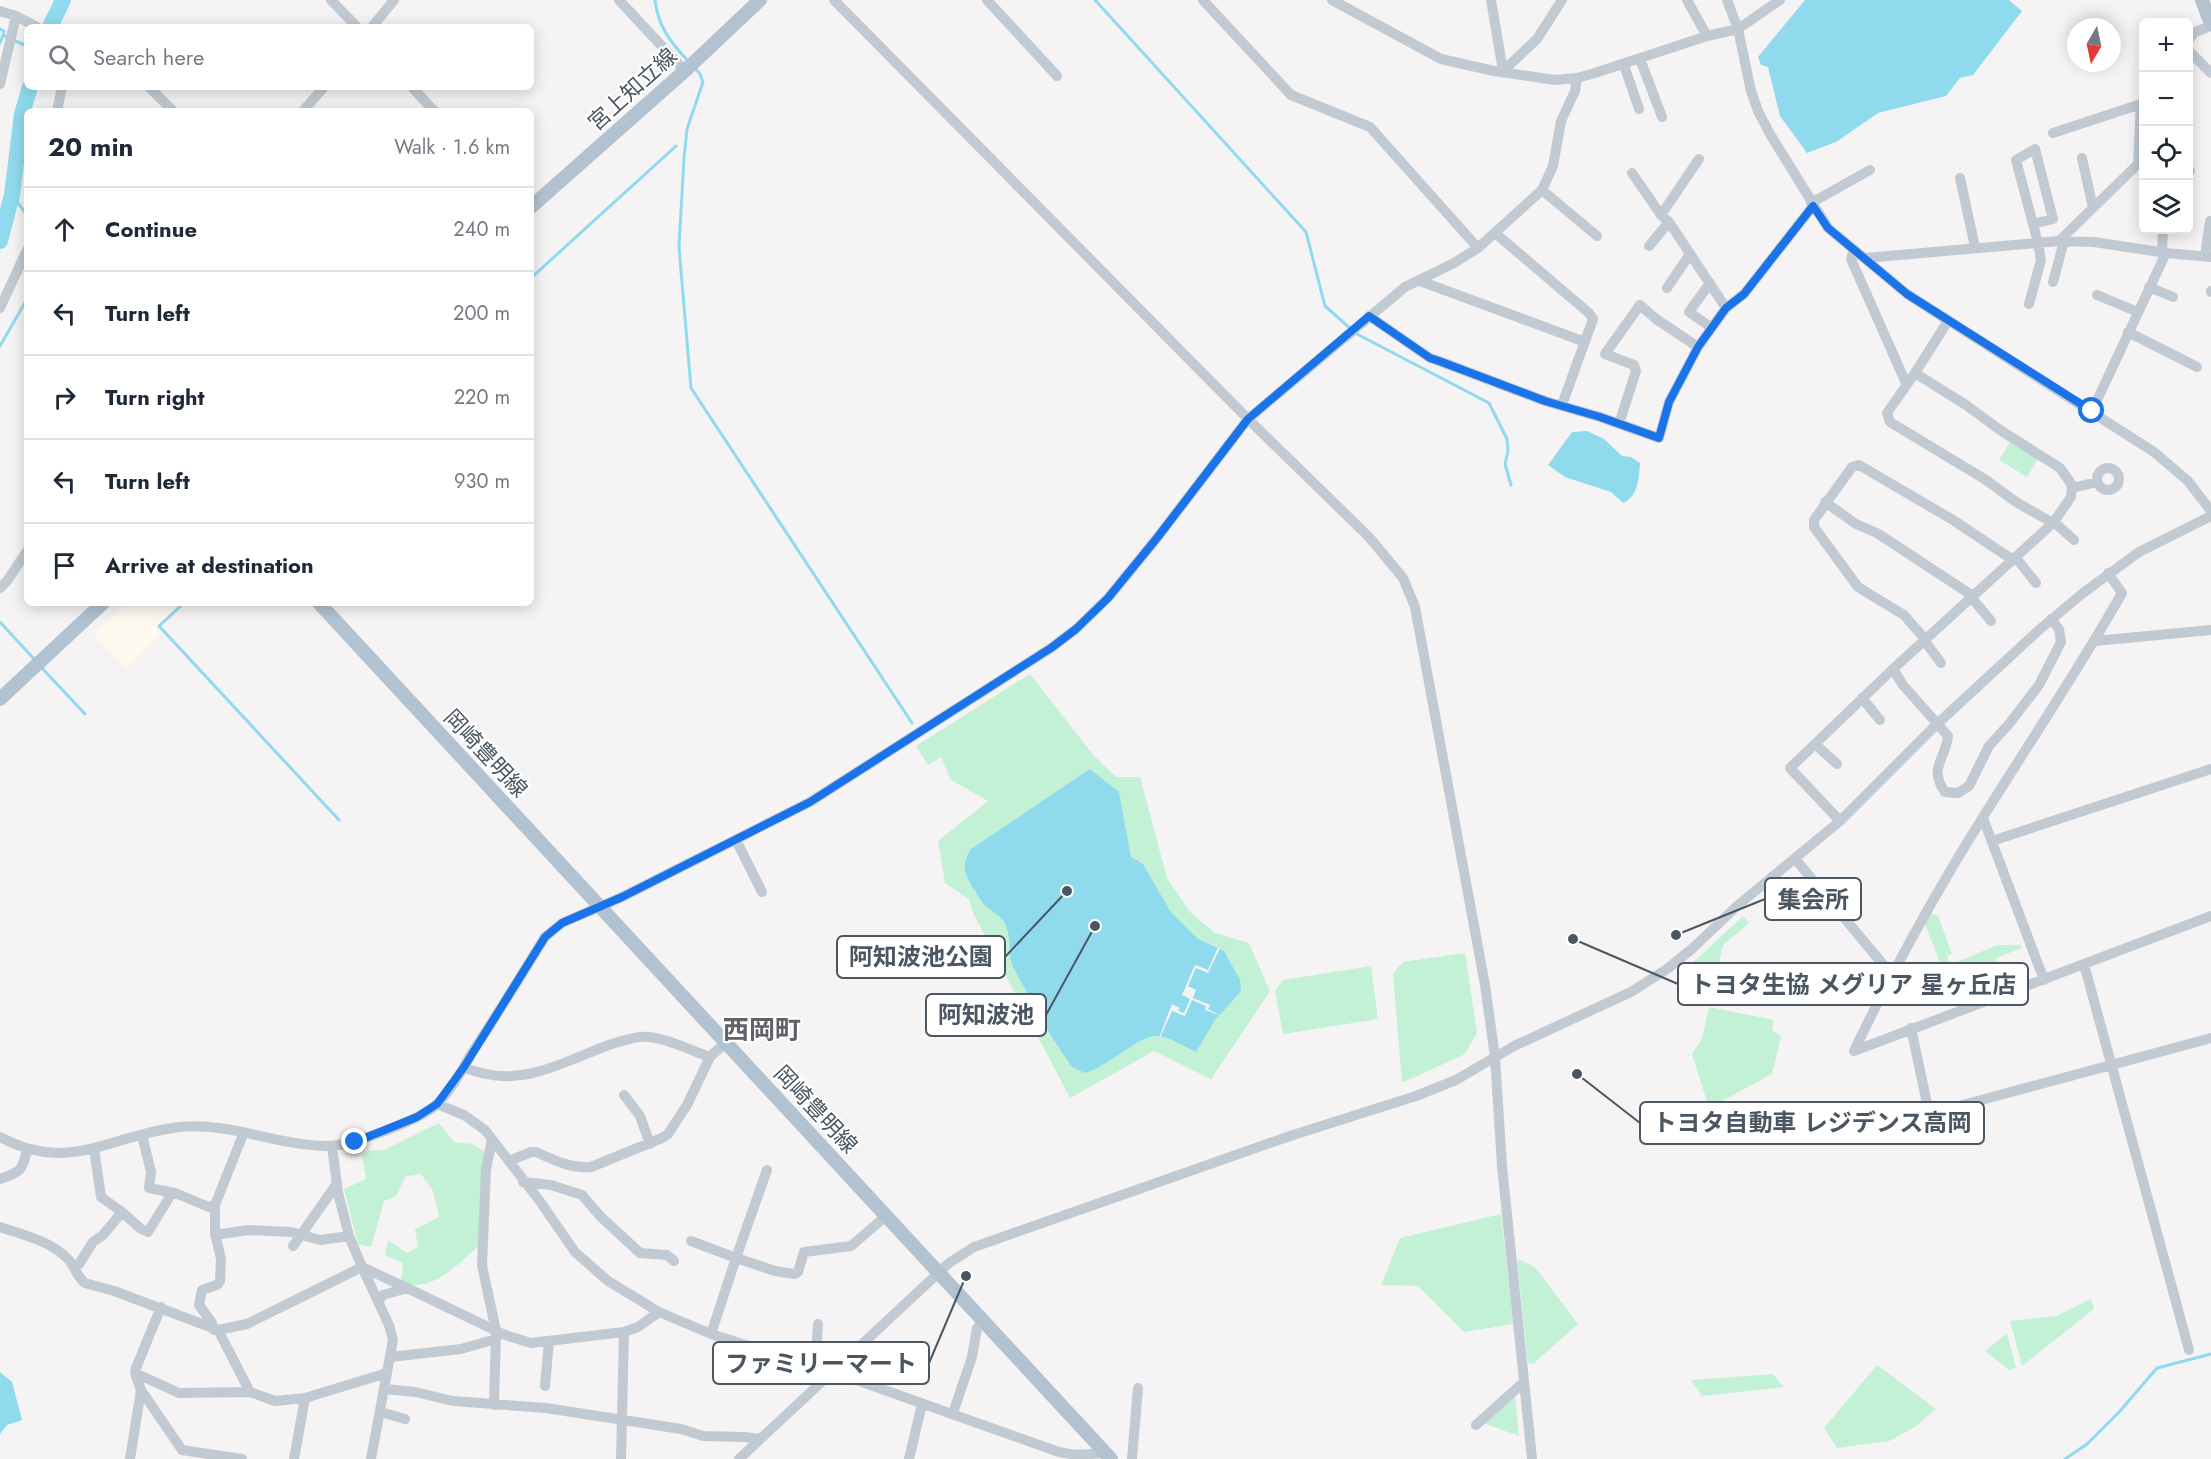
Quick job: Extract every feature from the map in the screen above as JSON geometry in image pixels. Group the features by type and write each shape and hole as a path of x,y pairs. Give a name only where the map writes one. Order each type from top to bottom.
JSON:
{"main road":[{"name":"宮上知立線","path":"534,204 685,71 760,0"},
{"path":"2202,0 2211,25"},
{"path":"0,699 100,606"},
{"name":"岡崎豊明線","path":"322,606 1108,1456"}],"street":[{"path":"331,0 354,24"},
{"path":"374,24 394,0"},
{"path":"619,0 685,71"},
{"path":"834,0 1248,419 1369,537 1403,578 1415,607 1485,985 1495,1057 1502,1166 1532,1459"},
{"path":"987,0 1057,76"},
{"path":"1203,0 1291,95 1370,127 1478,248"},
{"path":"1332,0 1441,59 1494,71 1555,80 1576,78 1624,65 1707,36 1738,29 1780,0"},
{"path":"1491,0 1503,71"},
{"path":"1503,71 1537,39 1562,0"},
{"path":"1688,0 1707,36"},
{"path":"1727,0 1738,29 1751,91 1758,111 1828,228 1907,294 2154,452 2188,481 2211,511"},
{"path":"0,11 30,24"},
{"path":"0,84 16,16"},
{"path":"2193,35 2211,25"},
{"path":"2193,53 2211,73"},
{"path":"1640,59 1662,117"},
{"path":"1624,65 1639,109"},
{"path":"0,1137 27,1150 60,1154 177,1127 199,1125 307,1144 332,1146 370,1137 417,1117 437,1104 464,1067 545,937 562,923 599,907 810,802 1051,648 1076,629 1115,590 1248,419 1405,287 1454,263 1478,248 1542,190 1554,166 1561,121 1575,91 1576,78"},
{"path":"58,108 61,90"},
{"path":"151,90 170,108"},
{"path":"306,108 321,90"},
{"path":"415,90 431,108"},
{"path":"2054,134 2141,104 2141,126"},
{"path":"2029,304 2041,260 2036,232 2033,222 2030,212 2016,160 2035,149 2053,219 2043,221 2033,224"},
{"path":"2082,158 2092,208"},
{"path":"1648,246 1699,159"},
{"path":"2053,282 2061,241 2092,208 2139,165"},
{"path":"1369,316 1430,358 1545,401 1659,438 1669,402 1698,347 1726,308 1744,294 1812,204 1870,170"},
{"path":"1632,173 1726,308"},
{"path":"1960,178 1975,247"},
{"path":"1542,190 1597,236"},
{"path":"1864,258 2061,241 2094,242 2208,256 2210,221"},
{"path":"1495,233 1589,313 1593,319 1562,405"},
{"path":"2092,411 2164,252 2163,234"},
{"path":"1854,249 1851,259 1906,383"},
{"path":"1667,288 1690,254"},
{"path":"0,308 24,256"},
{"path":"1420,281 1586,342"},
{"path":"1710,283 1689,312 1712,328"},
{"path":"2150,286 2173,297"},
{"path":"2097,294 2138,312"},
{"path":"1619,424 1636,371 1634,365 1605,354 1640,305 1656,320 1698,347"},
{"path":"1948,321 1887,413 1890,422 1993,484 2016,502 2053,523 2074,540"},
{"path":"2128,332 2197,367"},
{"path":"1840,821 1790,768 1893,669 2053,523 2070,501 2072,488 2067,476 2060,468 1915,373"},
{"path":"1941,663 1904,615 1858,587 1813,524 1825,502 1852,467 1859,465 1953,520 2014,559 2036,583"},
{"path":"2072,488 2097,482"},
{"path":"1825,502 1856,524 1877,533 1972,596 1991,621"},
{"path":"739,1459 939,1273 961,1254 974,1247 1290,1136 1416,1096 1456,1080 1495,1057 1631,992 1667,969 1737,906 1796,860 1840,821 1936,725 2051,619 2108,573 2139,552 2211,516"},
{"path":"0,588 24,556"},
{"path":"2108,573 2122,593 2095,641 1956,862 1891,974 1854,1051 2211,916"},
{"path":"1893,669 1903,685 1948,736 1947,749 1938,768 1937,781 1945,792 1958,794 1969,786 1989,746 2040,684 2061,642 2059,629 2051,619"},
{"path":"2095,641 2211,630"},
{"path":"1862,699 1880,720"},
{"path":"1815,744 1837,764"},
{"path":"1992,841 2211,769"},
{"path":"1983,818 2044,980"},
{"path":"736,840 762,892"},
{"path":"1796,860 1891,974"},
{"path":"2084,964 2189,1350"},
{"path":"1911,1028 1929,1113"},
{"path":"464,1067 508,1077 540,1071 640,1036 657,1038 710,1057"},
{"path":"1948,1109 2211,1038"},
{"path":"508,1161 536,1152 568,1165 581,1168 591,1167 650,1144 668,1134 687,1105 710,1057 725,1043"},
{"path":"624,1095 640,1116 650,1144"},
{"path":"437,1104 476,1122 492,1139 575,1252 608,1281 659,1312 711,1334 953,1413 1059,1452 1108,1456"},
{"path":"244,1132 215,1205 215,1235 221,1259 220,1281 217,1285 202,1290 199,1305 213,1323 250,1392"},
{"path":"142,1135 149,1162 149,1188 172,1193 204,1206 215,1205"},
{"path":"492,1139 486,1170 482,1265 496,1335 494,1405"},
{"path":"332,1146 336,1185 344,1223 389,1325 393,1340 371,1459"},
{"path":"94,1148 99,1194 141,1229 148,1232 172,1193"},
{"path":"0,1179 19,1172 24,1166 27,1150"},
{"path":"711,1334 767,1170"},
{"path":"523,1182 551,1185 582,1195 600,1216 640,1253 667,1255 674,1261"},
{"path":"293,1246 336,1185"},
{"path":"74,1268 93,1242 103,1235 122,1212"},
{"path":"691,1241 775,1271 794,1274 798,1272 804,1252 851,1246 886,1216"},
{"path":"0,1227 43,1241 70,1261 80,1279 85,1283 161,1307 216,1330 247,1324 362,1267"},
{"path":"215,1235 248,1230 301,1233 320,1240 349,1236"},
{"path":"362,1267 496,1335 531,1343 624,1332 638,1327 659,1312"},
{"path":"378,1302 383,1295 407,1288"},
{"path":"161,1307 135,1373 141,1390 185,1455 242,1459"},
{"path":"953,1413 972,1357 977,1328 984,1321"},
{"path":"815,1367 818,1324"},
{"path":"621,1459 624,1332"},
{"path":"390,1357 461,1349 496,1335"},
{"path":"545,1386 549,1341"},
{"path":"135,1373 180,1393 250,1392 274,1401 305,1398 387,1373"},
{"path":"1476,1425 1524,1382"},
{"path":"1132,1459 1138,1388"},
{"path":"385,1389 415,1392 453,1401 546,1408 681,1430 703,1436 760,1439"},
{"path":"130,1459 141,1390"},
{"path":"294,1459 305,1398"},
{"path":"909,1459 922,1404"},
{"path":"381,1412 405,1419"}],"shaded area":[{"path":"125,606 183,606 157,629 161,634 127,668 94,635"}],"green space":[{"path":"2010,442 2038,459 2027,477 1999,460"},
{"path":"1030,674 1094,756 1116,777 1140,777 1167,878 1190,912 1215,933 1249,943 1270,991 1211,1079 1154,1051 1070,1098 972,911 969,899 945,883 938,841 988,801 951,780 941,757 928,765 916,746"},
{"path":"1931,913 1938,916 1952,954 1947,956 1950,965 1997,945 2021,945 2022,948 1996,958 1997,961 1962,973 1972,1000 1963,1003 1960,999 1954,999 1925,924"},
{"path":"1743,916 1749,923 1723,945 1710,1002 1702,1006 1684,971"},
{"path":"1465,953 1477,1033 1465,1054 1402,1083 1393,974 1403,962"},
{"path":"1371,966 1378,1019 1283,1034 1275,991 1283,980"},
{"path":"1709,1007 1774,1020 1772,1030 1781,1036 1772,1074 1709,1108 1692,1054 1702,1039"},
{"path":"439,1123 454,1142 472,1144 486,1152 479,1246 433,1281 412,1285 401,1282 403,1263 385,1255 388,1240 407,1253 418,1247 415,1229 439,1217 433,1191 421,1174 406,1176 396,1196 384,1201 371,1247 358,1244 344,1189 366,1179 362,1156 368,1151 384,1150"},
{"path":"1501,1214 1513,1324 1464,1332 1418,1286 1381,1285 1400,1238"},
{"path":"1517,1259 1535,1267 1578,1324 1533,1364 1528,1363"},
{"path":"2091,1299 2094,1309 2022,1366 2010,1321 2056,1316"},
{"path":"2007,1333 2016,1368 2009,1370 1985,1351"},
{"path":"1877,1365 1936,1409 1915,1427 1889,1441 1837,1448 1824,1428"},
{"path":"1773,1374 1784,1387 1702,1396 1691,1380"},
{"path":"1515,1396 1519,1436 1483,1423"}],"water":[{"path":"1805,0 2009,0 2022,11 1973,75 1960,78 1946,96 1878,113 1836,142 1807,153 1780,116 1768,67 1761,65 1758,57"},
{"path":"1587,431 1604,439 1622,456 1631,457 1640,463 1635,492 1623,503 1611,492 1565,477 1548,465 1572,432"},
{"path":"1090,769 1119,792 1131,857 1143,864 1170,911 1198,939 1224,951 1240,980 1241,991 1215,1020 1196,1052 1166,1038 1149,1037 1085,1073 1072,1067 1051,1036 1012,965 1009,935 1005,924 981,900 969,881 965,866 971,849"},
{"path":"0,1372 12,1382 22,1420 7,1425 0,1434"}],"pier":[{"path":"1218,947 1220,948 1208,973 1196,968 1188,986 1196,990 1193,998 1210,1005 1208,1009 1222,1016 1205,1010 1206,1006 1192,1000 1185,1016 1172,1011 1159,1038 1172,1004 1180,1008 1178,1011 1184,1013 1190,999 1182,995 1195,965 1208,970"}],"waterway":[{"path":"51,24 63,0"},
{"path":"655,0 659,18 666,33 688,61"},
{"path":"1095,0 1306,232 1325,306 1350,328"},
{"path":"0,29 7,37"},
{"path":"0,43 3,35"},
{"path":"13,40 24,45"},
{"path":"695,68 703,82 687,129 679,247 691,388 912,723"},
{"path":"0,241 12,195 22,114 29,90"},
{"path":"534,275 676,146"},
{"path":"12,195 24,211"},
{"path":"0,346 24,304"},
{"path":"1355,333 1489,403 1507,439 1508,451 1505,464 1511,485"},
{"path":"181,606 159,626 339,820"},
{"path":"0,622 35,660"},
{"path":"41,667 85,714"},
{"path":"2065,1459 2087,1444 2120,1411 2157,1368 2211,1354"}],"place":[{"name":"阿知波池公園","path":"1067,891"},
{"name":"阿知波池","path":"1095,926"},
{"name":"集会所","path":"1676,935"},
{"name":"トヨタ生協 メグリア 星ヶ丘店","path":"1573,939"},
{"name":"トヨタ自動車 レジデンス高岡","path":"1577,1074"},
{"name":"ファミリーマート","path":"966,1276"}],"district":[{"name":"西岡町","path":"762,1030"}],"route":[{"path":"355,1142 417,1117 437,1104 464,1067 545,937 562,923 622,897 810,802 1051,648 1076,629 1108,598 1248,419 1369,316 1430,358 1545,401 1659,438 1669,402 1698,347 1726,308 1744,294 1813,206 1828,228 1907,294 2092,411"}]}
